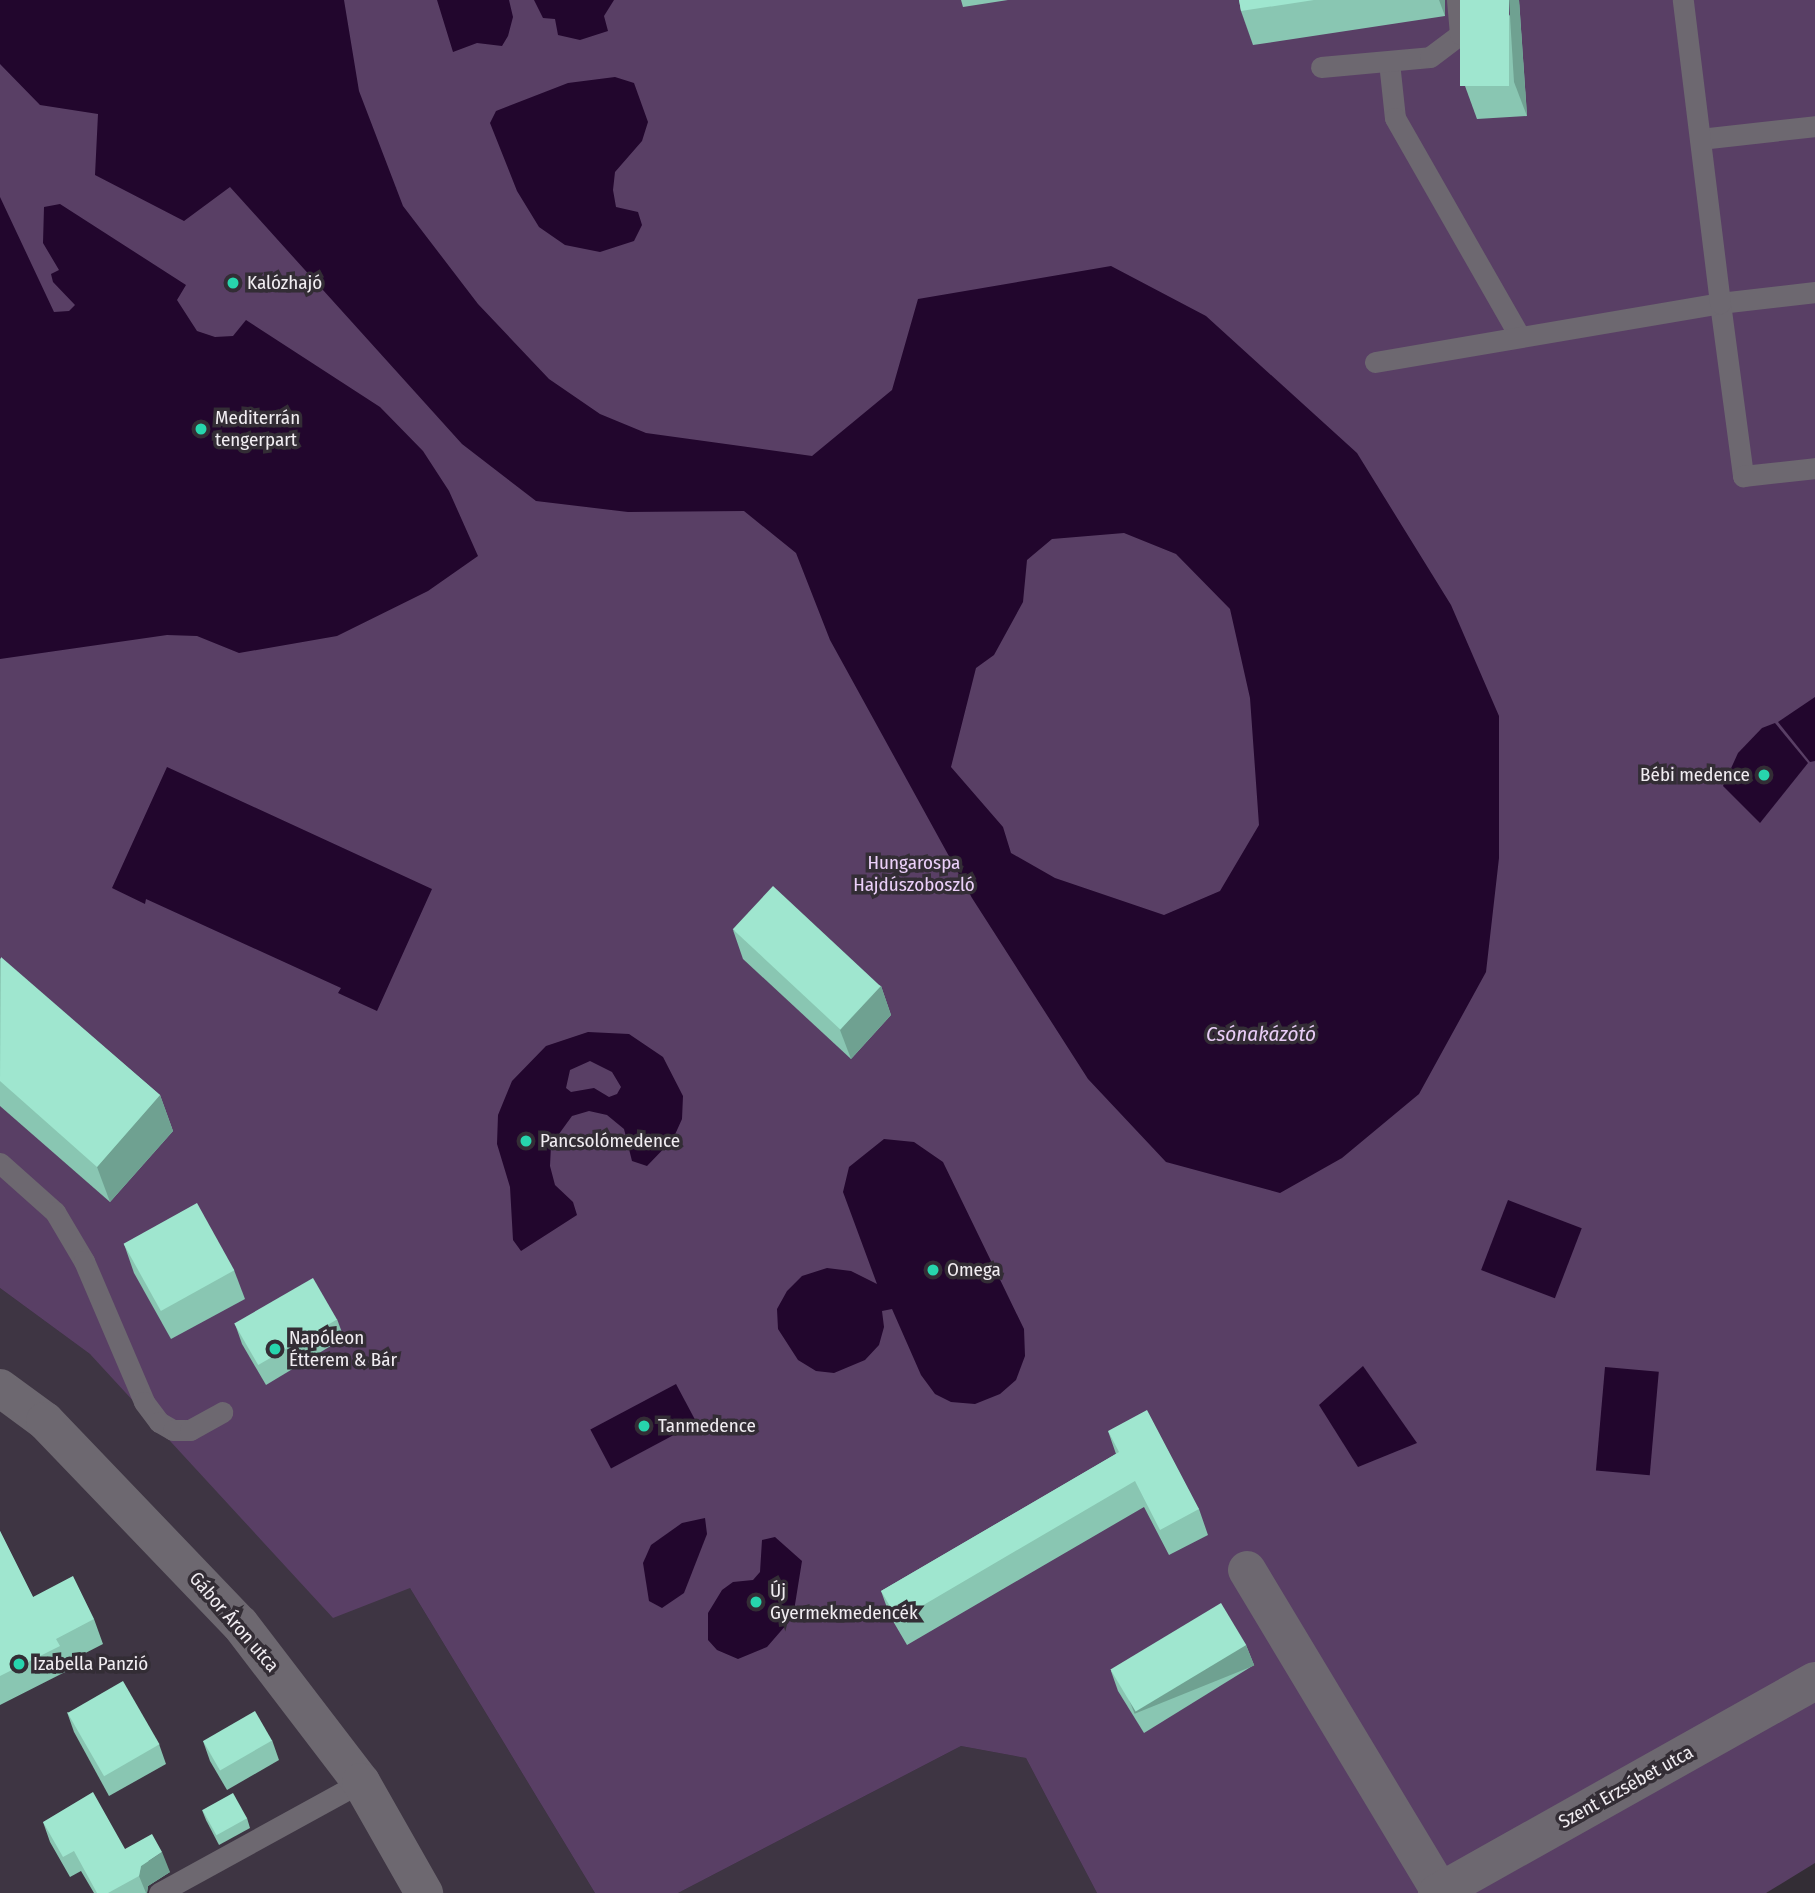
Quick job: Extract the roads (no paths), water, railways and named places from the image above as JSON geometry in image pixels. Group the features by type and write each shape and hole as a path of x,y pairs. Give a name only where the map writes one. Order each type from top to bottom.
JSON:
{"street":[{"name":"Gábor Áron utca","path":"0,1388 46,1421 240,1624 361,1782 424,1893"},
{"path":"1247,1570 1440,1892"},
{"name":"Szent Erzsébet utca","path":"1440,1892 1815,1681"}],"lane":[{"path":"1321,67 1430,57 1460,34 1457,0"},
{"path":"1682,0 1742,476 1815,468"},
{"path":"1389,62 1395,118 1519,335"},
{"path":"1700,139 1815,126"},
{"path":"1375,362 1519,335 1720,303 1815,292"},
{"path":"0,1163 55,1212 84,1261 144,1402 159,1422 173,1430 190,1430 222,1412"},
{"path":"159,1893 361,1782"}],"water":[{"name":"Csónakázótó","path":"0,0 344,0 359,91 403,206 478,304 549,379 600,414 646,433 812,456 892,390 918,299 1111,266 1206,316 1357,453 1451,605 1499,716 1499,858 1486,972 1419,1094 1342,1158 1280,1193 1166,1162 1088,1079 972,898 830,640 796,553 744,511 628,512 536,501 462,444 230,187 184,221 95,175 98,114 40,105 0,64","holes":["1124,533 1176,554 1230,609 1250,698 1259,825 1220,891 1164,915 1055,878 1011,853 1003,827 951,767 976,668 994,655 1023,602 1027,560 1052,539"]},
{"path":"437,0 509,0 513,17 502,46 477,43 453,52"},
{"path":"534,0 614,0 604,16 608,31 580,40 558,35 555,19 543,18"},
{"path":"615,77 634,83 648,122 642,141 615,172 613,190 616,207 638,212 642,225 634,241 600,252 565,245 539,227 517,191 490,123 496,111 568,83"},
{"name":"Mediterrán tengerpart","path":"0,197 54,312 69,311 75,305 53,282 51,274 59,270 43,243 44,207 60,204 186,285 177,300 197,331 215,337 233,336 246,320 380,407 423,451 449,491 478,556 428,591 337,636 239,653 197,636 167,635 0,659"},
{"path":"1815,697 1815,761 1810,762 1778,722"},
{"name":"Bébi medence","path":"1775,723 1808,763 1760,823 1723,786 1738,753 1762,728"},
{"path":"167,767 432,889 377,1011 338,993 341,988 146,899 145,904 112,888"},
{"name":"Pancsolómedence","path":"588,1032 629,1034 663,1057 683,1096 682,1119 673,1139 647,1166 632,1161 624,1129 607,1115 589,1111 572,1116 551,1145 550,1166 555,1185 573,1202 577,1215 521,1251 513,1240 510,1187 497,1144 498,1115 512,1081 546,1046","holes":["590,1061 612,1072 621,1087 617,1094 609,1097 594,1088 571,1092 566,1088 570,1070"]},
{"name":"Omega","path":"884,1139 914,1142 943,1162 1024,1329 1025,1356 1016,1380 1000,1394 975,1404 951,1402 935,1394 921,1375 892,1309 882,1311 884,1327 879,1345 865,1360 834,1373 816,1371 798,1360 778,1329 777,1309 787,1291 802,1276 827,1268 851,1271 877,1284 843,1192 849,1167"},
{"path":"1508,1200 1582,1228 1555,1298 1481,1270"},
{"path":"1363,1366 1417,1443 1358,1467 1319,1405"},
{"path":"1605,1367 1659,1372 1650,1475 1596,1471"},
{"name":"Tanmedence","path":"676,1384 697,1423 611,1468 590,1430"},
{"path":"705,1518 707,1534 684,1593 662,1608 649,1601 643,1563 651,1545 682,1523"},
{"name":"Új Gyermekmedencék","path":"775,1537 802,1561 793,1617 767,1647 738,1659 717,1650 708,1640 708,1613 722,1590 733,1582 753,1580 760,1572 762,1540"}],"place":[{"name":"Kalózhajó","path":"233,283"},
{"name":"Mediterrán tengerpart","path":"201,429"},
{"name":"Bébi medence","path":"1764,775"},
{"name":"Pancsolómedence","path":"526,1141"},
{"name":"Omega","path":"933,1270"},
{"name":"Napóleon Étterem & Bár","path":"275,1349"},
{"name":"Tanmedence","path":"644,1426"},
{"name":"Új Gyermekmedencék","path":"756,1602"},
{"name":"Izabella Panzió","path":"19,1664"}],"park label":[{"name":"Hungarospa Hajdúszoboszló","path":"914,874"}]}
